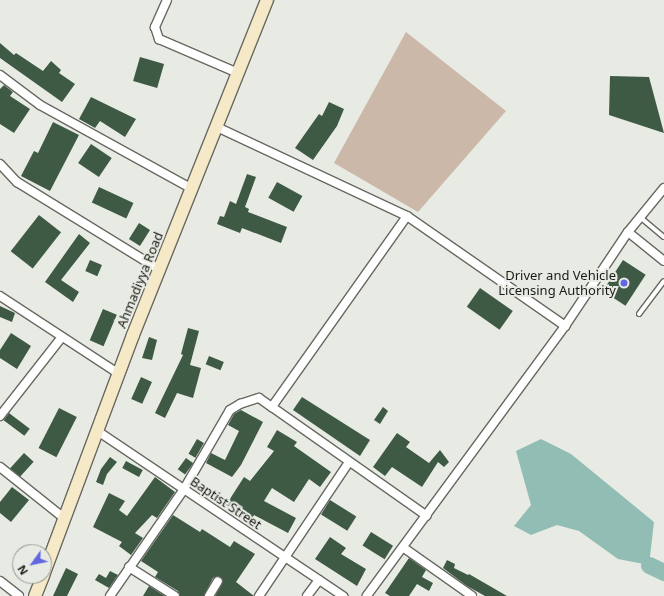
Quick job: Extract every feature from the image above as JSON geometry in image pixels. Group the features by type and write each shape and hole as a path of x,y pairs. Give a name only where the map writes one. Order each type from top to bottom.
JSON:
{"street":[{"path":"167,0 155,27 159,39 238,73"},
{"name":"Ahmadiyya Road","path":"52,551 96,430 267,0"},
{"path":"0,75 40,105 192,189"},
{"path":"217,128 407,216 565,326"},
{"path":"0,164 18,182 160,270"},
{"path":"367,596 404,548 565,326 628,232 664,188"},
{"path":"272,407 407,216"},
{"path":"628,232 664,261"},
{"path":"0,296 119,374"},
{"path":"0,416 62,337"},
{"path":"110,596 184,489 230,410 240,404 259,398 427,516"},
{"name":"Baptist Street","path":"96,430 343,596"},
{"path":"259,596 349,462"},
{"path":"0,467 64,518"},
{"path":"404,548 472,596"},
{"path":"129,567 174,596"},
{"path":"0,580 19,596"},
{"path":"307,596 319,580"},
{"path":"209,596 218,581"},
{"path":"35,596 40,584"}],"lane":[{"path":"640,217 664,237"},
{"path":"639,314 664,281"}],"shaded area":[{"path":"406,32 506,111 418,212 334,163"}],"water":[{"path":"541,439 571,454 654,522 649,565 618,559 579,531 557,525 531,535 514,526 531,505 516,451"}],"building":[{"path":"0,43 14,55 16,53 43,71 51,61 61,70 59,73 75,84 62,102 0,58"},
{"path":"140,57 164,64 157,88 133,81"},
{"path":"610,76 649,77 664,133 609,115"},
{"path":"4,85 13,92 10,96 30,109 14,133 0,124 0,89"},
{"path":"91,97 136,119 125,137 100,121 95,128 79,119"},
{"path":"329,102 344,109 337,126 313,160 295,148 319,114 322,116"},
{"path":"53,122 79,135 50,191 21,176 34,151 38,153"},
{"path":"91,144 112,158 99,177 78,163"},
{"path":"247,174 256,177 245,207 249,209 248,212 287,227 281,243 242,228 240,233 217,224 220,216 224,217 230,201 236,204"},
{"path":"277,182 302,196 294,212 268,198"},
{"path":"99,187 133,203 126,218 92,202"},
{"path":"39,215 61,232 33,268 11,251"},
{"path":"139,223 150,230 140,246 129,239"},
{"path":"79,234 90,243 61,280 79,292 73,302 45,282"},
{"path":"90,260 102,265 97,276 85,271"},
{"name":"Driver and Vehicle Licensing Authority","path":"623,260 646,275 625,306 603,291"},
{"path":"480,288 513,311 500,330 467,307"},
{"path":"0,306 15,313 12,322 0,317"},
{"path":"103,309 117,315 104,346 90,340"},
{"path":"188,328 199,331 190,365 201,368 193,398 177,393 165,418 155,413 183,355 181,354"},
{"path":"11,333 31,346 17,369 0,358 0,350"},
{"path":"149,337 157,340 152,360 142,358"},
{"path":"209,356 224,362 220,370 206,364"},
{"path":"141,377 152,382 142,404 131,399"},
{"path":"302,397 370,440 360,456 293,410"},
{"path":"383,407 388,411 380,424 374,420"},
{"path":"59,408 77,417 56,457 39,448"},
{"path":"241,410 263,422 241,465 232,477 206,463 211,453 225,460 239,431 228,425 234,414"},
{"path":"9,413 30,429 24,436 4,420"},
{"path":"277,430 297,442 294,446 331,472 320,487 309,479 294,502 272,488 264,501 296,518 288,533 254,515 250,522 226,505 244,477 250,481 274,451 267,447"},
{"path":"397,433 410,442 406,447 429,463 440,450 449,462 444,467 438,462 422,487 392,467 385,476 373,467"},
{"path":"197,439 204,443 195,458 188,454"},
{"path":"24,453 34,462 20,477 10,469"},
{"path":"110,457 117,462 107,474 103,485 96,482 101,469"},
{"path":"186,458 193,463 185,475 178,469"},
{"path":"126,461 143,470 139,477 122,468"},
{"path":"155,477 175,492 157,518 152,515 135,533 143,538 131,555 119,546 122,542 93,527 109,493 125,501 119,510 127,516"},
{"path":"12,487 29,500 11,522 0,513 0,502"},
{"path":"330,500 356,516 347,531 321,514"},
{"path":"173,515 200,532 202,529 230,547 234,541 255,554 236,582 254,596 215,596 223,581 218,576 213,578 204,596 180,596 178,591 155,577 158,572 141,561"},
{"path":"371,532 393,546 385,559 363,546"},
{"path":"330,537 346,548 341,554 366,569 357,586 315,559"},
{"path":"409,558 426,570 422,577 433,583 429,591 417,584 409,596 390,596 385,593"},
{"path":"447,560 455,564 454,568 468,575 469,574 507,596 485,596 467,586 443,568"},
{"path":"66,568 78,574 67,596 53,596"},
{"path":"110,571 118,575 109,588 95,580 99,574 106,578"},
{"path":"149,586 165,596 143,596"}],"waterway":[{"path":"649,565 664,572"}],"place":[{"name":"Driver and Vehicle Licensing Authority","path":"624,283"}]}
